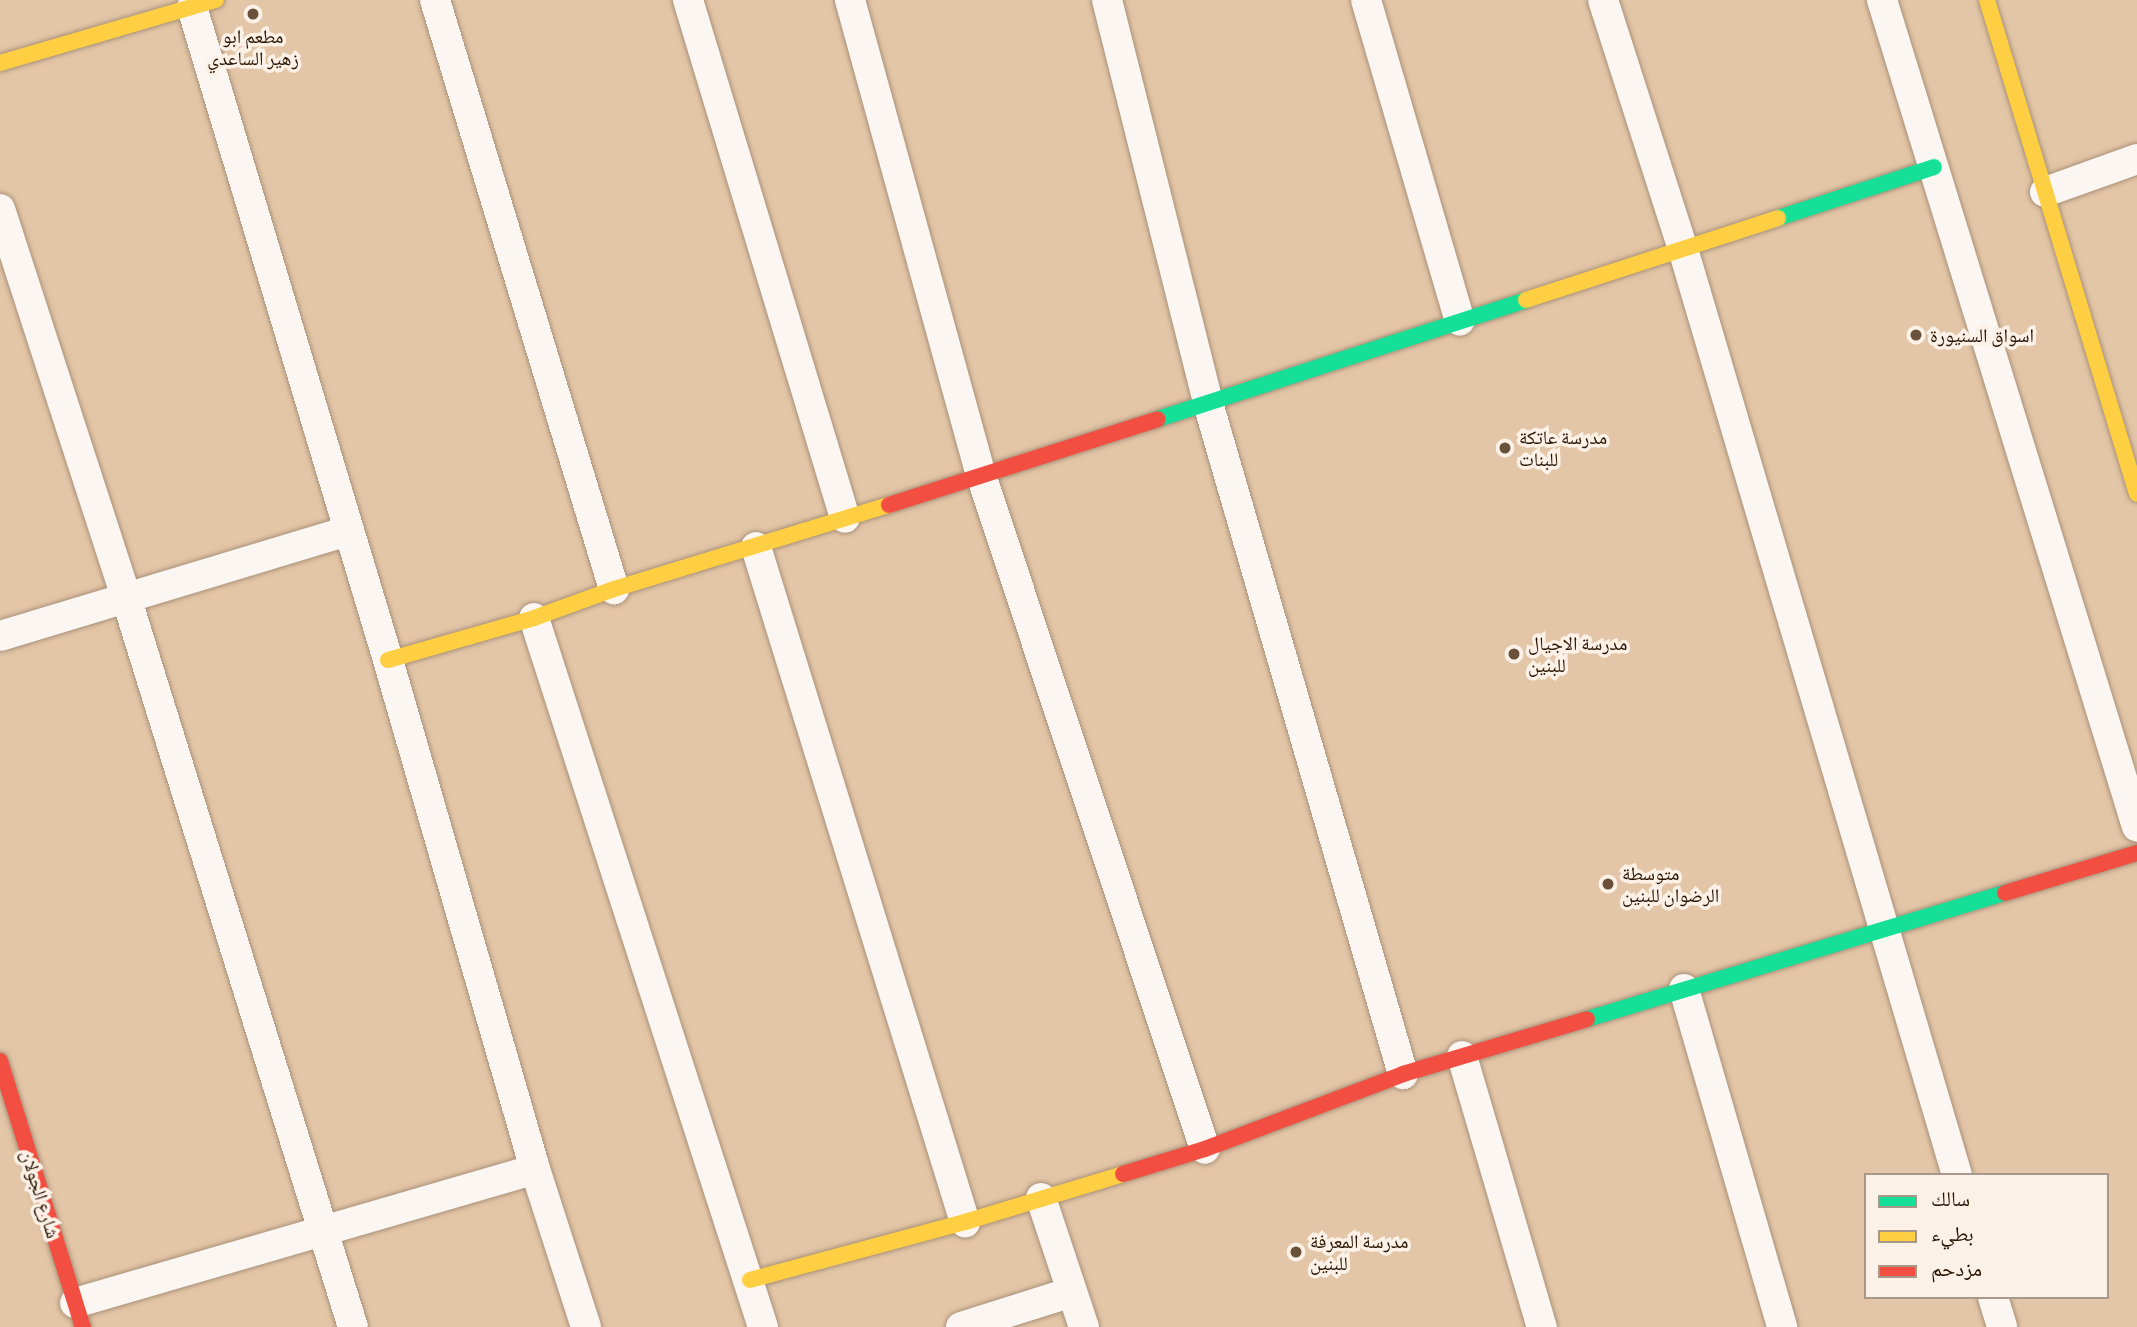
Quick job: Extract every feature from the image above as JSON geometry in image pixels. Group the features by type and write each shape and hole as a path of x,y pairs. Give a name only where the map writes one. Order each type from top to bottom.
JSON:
{"street":[{"path":"435,0 614,589"},
{"path":"688,0 845,518"},
{"path":"850,0 981,474 1205,1149"},
{"path":"1107,0 1208,403 1403,1074"},
{"path":"1366,0 1460,320"},
{"path":"1603,0 1683,249 1956,1173"},
{"path":"1882,0 2137,827"},
{"path":"1987,0 2137,494"},
{"path":"0,63 204,4 347,531 388,660 535,1169 586,1327"},
{"path":"2045,192 2137,159"},
{"path":"388,660 534,618 614,589 756,547 1208,403 1934,167"},
{"path":"0,209 126,597 353,1327"},
{"path":"0,636 347,531"},
{"path":"756,547 965,1222"},
{"path":"534,618 763,1327"},
{"path":"750,1280 965,1222 1205,1149 1403,1074 2137,853"},
{"path":"1684,989 1782,1327"},
{"path":"1462,1056 1542,1327"},
{"name":"شارع الجولان","path":"0,1061 79,1315"},
{"path":"79,1315 323,1229 535,1169"},
{"path":"1041,1198 1084,1327"},
{"path":"961,1327 1072,1292"},
{"path":"1994,1299 2002,1327"}],"traffic: fast":[{"path":"1778,218 1934,167"},
{"path":"1158,419 1526,300"},
{"path":"1587,1019 2005,893"}],"traffic: slow":[{"path":"0,63 216,0"},
{"path":"1987,0 2137,494"},
{"path":"1526,300 1778,218"},
{"path":"388,660 534,618 614,589 889,505"},
{"path":"750,1280 965,1222 1123,1174"}],"traffic: jam":[{"path":"889,505 1158,419"},
{"path":"2005,893 2137,853"},
{"path":"1123,1174 1205,1149 1403,1074 1587,1019"},
{"path":"0,1061 83,1327"}],"place":[{"name":"مطعم ابو زهير الساعدي","path":"253,14"},
{"name":"اسواق السنيورة","path":"1916,335"},
{"name":"مدرسة عاتكة للبنات","path":"1505,448"},
{"name":"مدرسة الاجيال للبنين","path":"1514,654"},
{"name":"متوسطة الرضوان للبنين","path":"1608,884"},
{"name":"مدرسة المعرفة للبنين","path":"1296,1252"}]}
